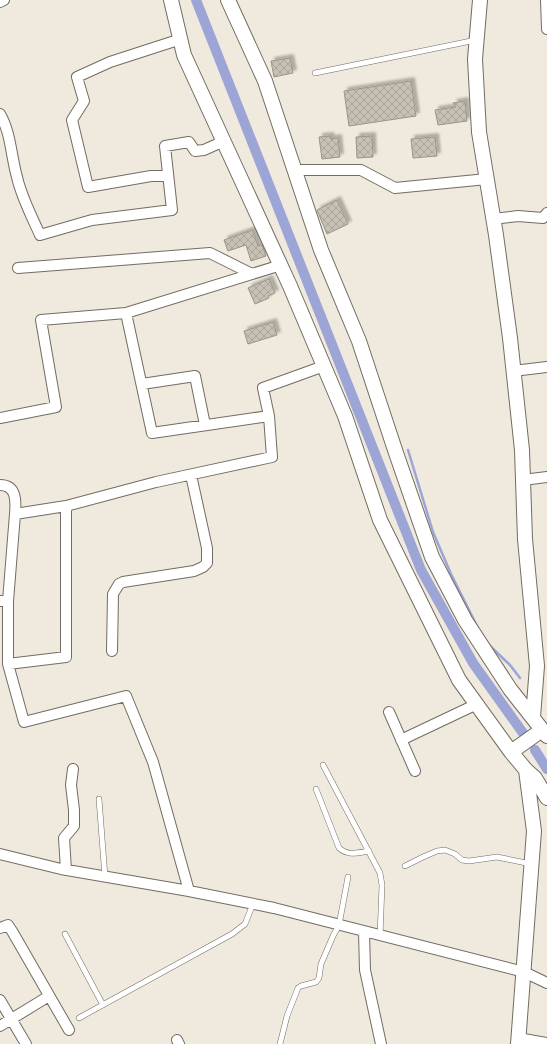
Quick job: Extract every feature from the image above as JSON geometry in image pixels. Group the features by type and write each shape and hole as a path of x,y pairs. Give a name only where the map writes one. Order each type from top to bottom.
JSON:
{"street":[{"path":"0,2 4,0"},
{"path":"171,0 184,55 281,265 324,366 345,416 380,520 459,680 477,704 516,748 526,770 534,831 518,1041 547,1044"},
{"path":"228,0 265,80 296,170 321,250 359,341 432,557 465,620 510,689 533,717 541,734 516,748"},
{"path":"480,0 475,60 479,132 493,219 513,371 522,450 525,539 542,667 533,717"},
{"path":"546,0 547,29"},
{"path":"168,176 151,176 88,187 72,120 84,101 77,78 110,62 181,39"},
{"path":"0,114 4,120 11,144 17,178 40,235 92,220 172,210 166,146 189,142 195,151 204,150 224,141"},
{"path":"296,170 361,170 395,188 487,179"},
{"path":"493,219 518,216 543,218 547,213"},
{"path":"18,268 210,253 252,274"},
{"path":"0,418 56,406 41,320 126,313 281,265"},
{"path":"126,313 152,433 269,416"},
{"path":"15,514 66,506 191,475 272,457 269,416 263,388 324,366"},
{"path":"513,371 547,367"},
{"path":"142,384 195,376 205,425"},
{"path":"112,652 113,594 119,584 123,582 194,571 203,567 207,563 207,548 191,475"},
{"path":"523,480 547,477"},
{"path":"0,485 10,488 14,492 16,500 4,601 8,664 24,722 126,696 152,762 189,891"},
{"path":"8,664 66,657 66,506"},
{"path":"401,740 477,704"},
{"path":"389,712 415,771"},
{"path":"66,870 64,838 74,826 71,785 73,769"},
{"path":"526,770 535,778 547,798"},
{"path":"0,854 66,870 189,891 274,908 524,972 547,983"},
{"path":"0,928 8,925 69,1030"},
{"path":"364,932 365,970 381,1044"},
{"path":"0,1026 49,996"},
{"path":"0,1000 26,1044"}],"lane":[{"path":"315,73 477,40"},
{"path":"323,765 380,873 382,885 380,936"},
{"path":"316,789 339,848 344,852 353,853 369,851"},
{"path":"99,798 105,877"},
{"path":"405,866 423,857 445,850 455,854 462,860 469,861 496,857 532,864"},
{"path":"280,1044 287,1016 298,988 316,982 319,978 321,964 332,936 339,925 348,877"},
{"path":"79,1018 232,934 245,924 253,904"},
{"path":"65,934 103,1005"}],"building":[{"path":"290,58 293,73 274,77 271,61"},
{"path":"411,81 416,116 349,126 344,91"},
{"path":"465,101 467,121 438,125 435,110 456,107 453,103"},
{"path":"330,136 331,139 338,138 340,157 322,159 319,137"},
{"path":"372,136 373,157 357,158 356,137"},
{"path":"435,137 437,156 413,158 411,139"},
{"path":"337,200 348,224 327,234 317,210"},
{"path":"252,230 258,246 262,245 266,256 251,261 246,245 228,251 224,240"},
{"path":"269,279 275,293 268,296 269,298 255,304 248,288"},
{"path":"273,322 277,335 248,344 244,331"}],"waterway":[{"path":"196,0 421,570 473,663 523,733"},
{"path":"408,450 433,532 451,574 478,628"},
{"path":"489,645 510,665 520,678"},
{"path":"535,750 547,769"}]}
